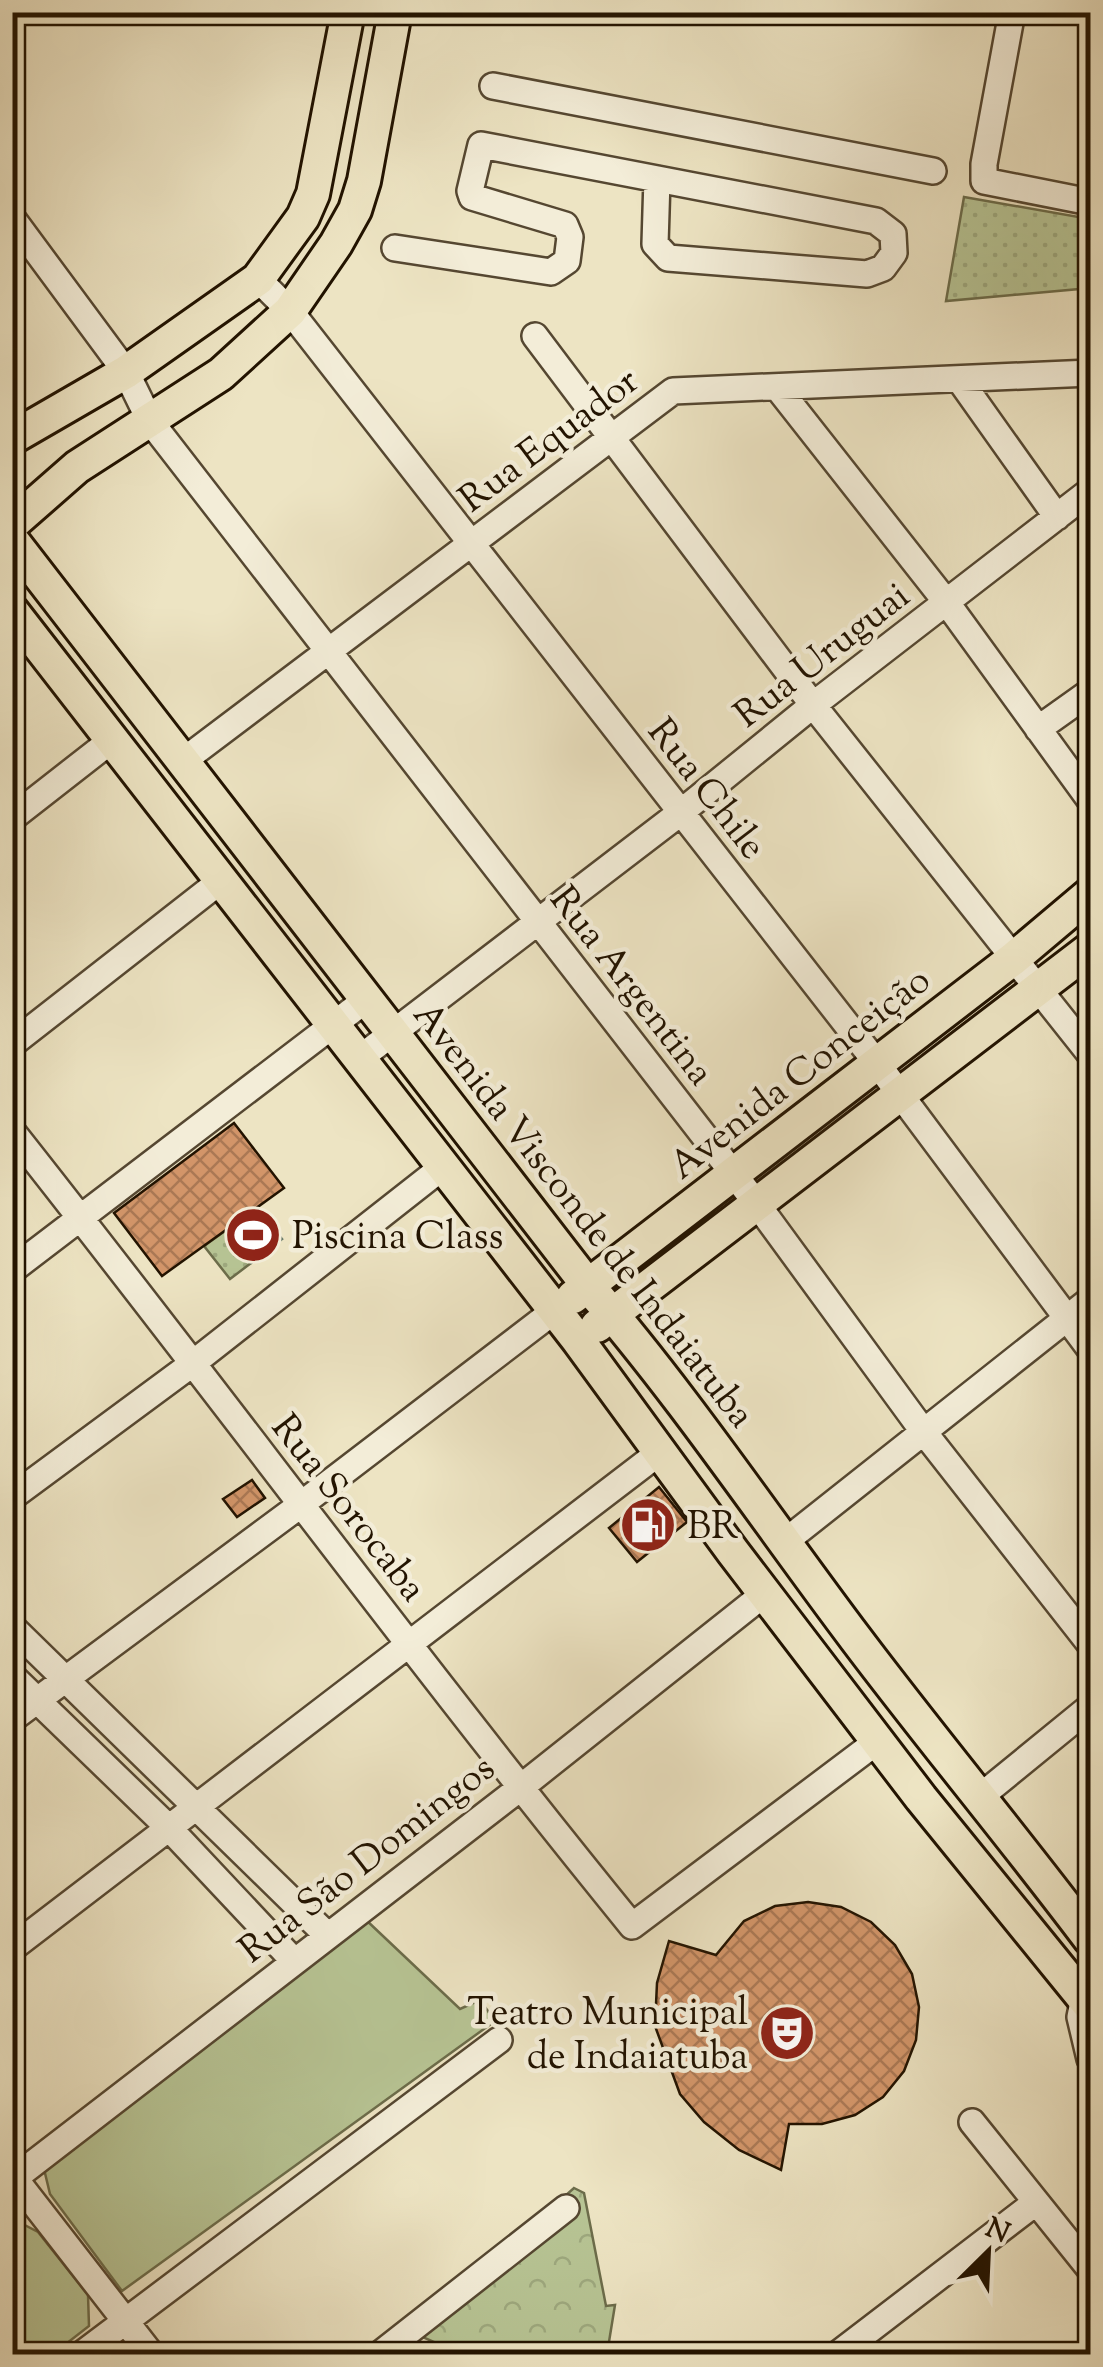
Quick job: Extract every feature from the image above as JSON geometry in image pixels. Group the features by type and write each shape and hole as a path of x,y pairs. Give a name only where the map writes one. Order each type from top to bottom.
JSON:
{"main road":[{"path":"12,438 126,372 258,279 303,217 314,194 348,12"},
{"path":"12,524 77,466 222,374 290,311 356,210 396,12"},
{"name":"Avenida Visconde de Indaiatuba","path":"12,540 787,1540 856,1639 1090,1940"},
{"path":"12,611 578,1340 764,1594 921,1798 1087,2001"},
{"name":"Avenida Conceição","path":"554,1310 1013,959 1090,894"},
{"name":"Avenida Conceição","path":"578,1340 1090,950"},
{"path":"764,1594 797,1601 856,1639"},
{"path":"921,1798 955,1806 969,1804 981,1796"}],"street":[{"path":"1012,12 984,181 1090,202"},
{"path":"493,86 933,170"},
{"path":"395,248 551,272 567,261 570,237 565,225 472,196 481,144 876,221 893,234 894,253 883,268 867,274 668,258 655,244 658,179"},
{"name":"Rua Argentina","path":"12,218 126,372 150,421 757,1204 923,1431 1090,1644"},
{"name":"Rua Chile","path":"258,279 290,311 876,1062 1090,1349"},
{"path":"535,336 813,705 1090,1054"},
{"name":"Rua Equador","path":"183,761 673,391 1090,374"},
{"path":"958,379 1056,517"},
{"path":"777,387 946,603 1090,800"},
{"name":"Rua Uruguai","path":"360,1058 680,814 813,705 1090,491"},
{"path":"1038,730 1090,692"},
{"path":"12,818 114,739"},
{"path":"12,1044 223,878"},
{"path":"12,1270 367,1000"},
{"name":"Rua Sorocaba","path":"12,1132 520,1788 632,1926 878,1740"},
{"path":"12,1497 192,1364 444,1166"},
{"path":"787,1540 1090,1300"},
{"path":"12,1718 300,1506 554,1310"},
{"path":"12,1948 660,1452"},
{"name":"Rua São Domingos","path":"13,2178 520,1788 764,1594"},
{"path":"12,1627 327,1935"},
{"path":"12,1676 170,1828 294,1961"},
{"path":"981,1796 1090,1707"},
{"path":"1087,2001 1080,2018 1090,2060"},
{"path":"82,2354 499,2040"},
{"path":"972,2122 1090,2269"},
{"path":"13,2178 151,2354"},
{"path":"838,2354 1034,2203"},
{"path":"380,2354 566,2208"}],"green space":[{"path":"964,197 1090,219 1090,288 946,301"},
{"path":"225,1231 251,1263 230,1279 204,1246"},
{"path":"365,1919 460,2009 480,2000 495,2021 122,2291 50,2194 44,2169"},
{"path":"574,2188 584,2193 606,2306 615,2305 607,2354 461,2354 411,2332"},
{"path":"13,2219 38,2232 88,2295 89,2326 53,2354 13,2354"}],"shaded area":[{"name":"Piscina Class","path":"257,1208 282,1239 251,1263 225,1230"}],"building":[{"path":"234,1123 284,1188 162,1276 114,1213"},
{"path":"252,1480 265,1498 237,1517 223,1499"},
{"name":"BR","path":"659,1487 687,1522 637,1562 609,1528"},
{"name":"Teatro Municipal de Indaiatuba","path":"808,1902 841,1907 871,1922 895,1945 912,1974 919,2007 916,2040 904,2071 883,2097 855,2115 822,2124 789,2124 781,2170 739,2150 704,2122 680,2094 655,2026 657,1983 669,1941 716,1955 744,1921 775,1906"}],"place":[{"name":"Piscina Class","path":"253,1235"},
{"name":"BR","path":"648,1525"},
{"name":"Teatro Municipal de Indaiatuba","path":"787,2033"}]}
